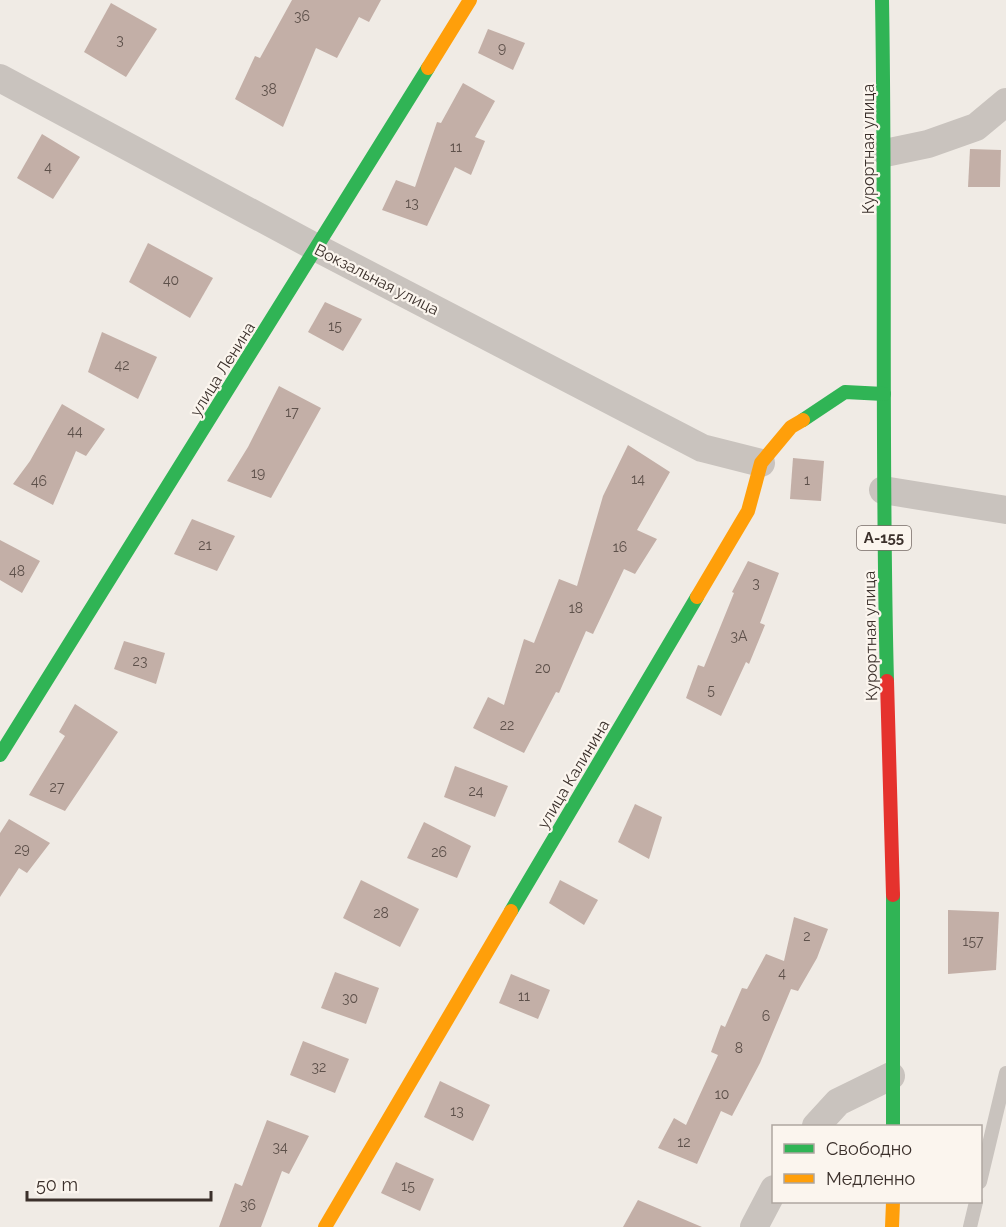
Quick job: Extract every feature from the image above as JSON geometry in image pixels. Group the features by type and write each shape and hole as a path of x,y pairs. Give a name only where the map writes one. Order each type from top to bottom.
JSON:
{"street":[{"name":"улица Ленина","path":"0,755 470,0"},
{"name":"Курортная улица","path":"882,0 885,153 883,490 894,948 891,1076 893,1125"},
{"name":"Вокзальная улица","path":"0,78 317,249 702,448 761,463"},
{"path":"885,153 928,144 976,128 1006,102"},
{"name":"улица Калинина","path":"325,1227 748,511 761,463 791,427 845,392 884,394"},
{"path":"883,490 1006,510"},
{"path":"817,1125 838,1102 891,1076"},
{"path":"754,1227 772,1193"},
{"path":"892,1227 893,1203"}],"lane":[{"path":"982,1178 1006,1073"},
{"path":"970,1227 976,1203"}],"building":[{"path":"292,0 381,0 369,22 359,17 337,58 316,48 283,127 235,99 255,56 260,58"},
{"path":"111,3 157,29 126,77 84,52"},
{"path":"488,29 525,43 513,70 478,53"},
{"path":"463,83 495,101 475,137 485,141 471,175 455,167 427,226 382,210 396,180 415,187 437,122 441,123"},
{"path":"42,134 80,157 53,199 17,178"},
{"path":"970,149 1001,150 1000,187 968,187"},
{"path":"148,243 213,278 190,318 129,282"},
{"path":"325,302 362,319 343,351 308,332"},
{"path":"102,332 157,357 138,399 88,372"},
{"path":"279,386 321,408 271,498 227,481 248,447"},
{"path":"62,404 105,429 86,456 76,451 53,505 13,484 30,461"},
{"path":"628,445 670,472 637,530 657,539 635,574 624,569 593,634 586,631 559,693 556,692 524,753 473,728 488,697 504,705 524,639 534,643 559,579 577,586 603,496"},
{"path":"793,458 824,461 821,501 790,499"},
{"path":"192,519 235,536 217,571 174,554"},
{"path":"0,540 40,561 22,593 0,580"},
{"path":"748,561 779,573 760,623 765,625 749,664 746,662 721,716 686,698 698,665 704,667 734,593 732,592"},
{"path":"124,641 165,653 156,684 114,669"},
{"path":"75,704 118,732 65,811 29,795 65,736 59,732"},
{"path":"455,766 508,786 495,817 444,797"},
{"path":"635,804 662,817 649,859 618,842"},
{"path":"9,819 50,843 27,873 19,868 0,897 0,833"},
{"path":"424,822 471,846 457,878 407,858"},
{"path":"361,880 419,909 400,947 343,918"},
{"path":"560,880 598,900 584,925 549,903"},
{"path":"948,910 999,912 996,970 948,974"},
{"path":"794,917 828,929 817,958 798,991 791,989 760,1063 732,1116 721,1111 697,1164 658,1148 674,1118 686,1125 718,1055 711,1052 721,1025 725,1027 742,988 747,989 766,954 784,961"},
{"path":"335,972 379,988 366,1024 321,1008"},
{"path":"511,974 550,990 538,1019 499,1003"},
{"path":"303,1041 349,1059 335,1093 290,1075"},
{"path":"440,1081 490,1105 473,1141 424,1117"},
{"path":"267,1120 309,1136 289,1174 282,1171 261,1227 219,1227 235,1183 242,1186"},
{"path":"396,1162 434,1179 420,1211 381,1193"},
{"path":"638,1200 702,1227 623,1227"}],"traffic: fast":[{"path":"882,0 887,681"},
{"path":"0,755 428,68"},
{"path":"803,420 845,392 884,394"},
{"path":"511,911 697,597"},
{"path":"893,895 893,1125"}],"traffic: slow":[{"path":"428,68 470,0"},
{"path":"697,597 748,511 761,463 791,427 803,420"},
{"path":"325,1227 511,911"},
{"path":"892,1227 893,1203"}],"traffic: jam":[{"path":"887,681 893,895"}]}
